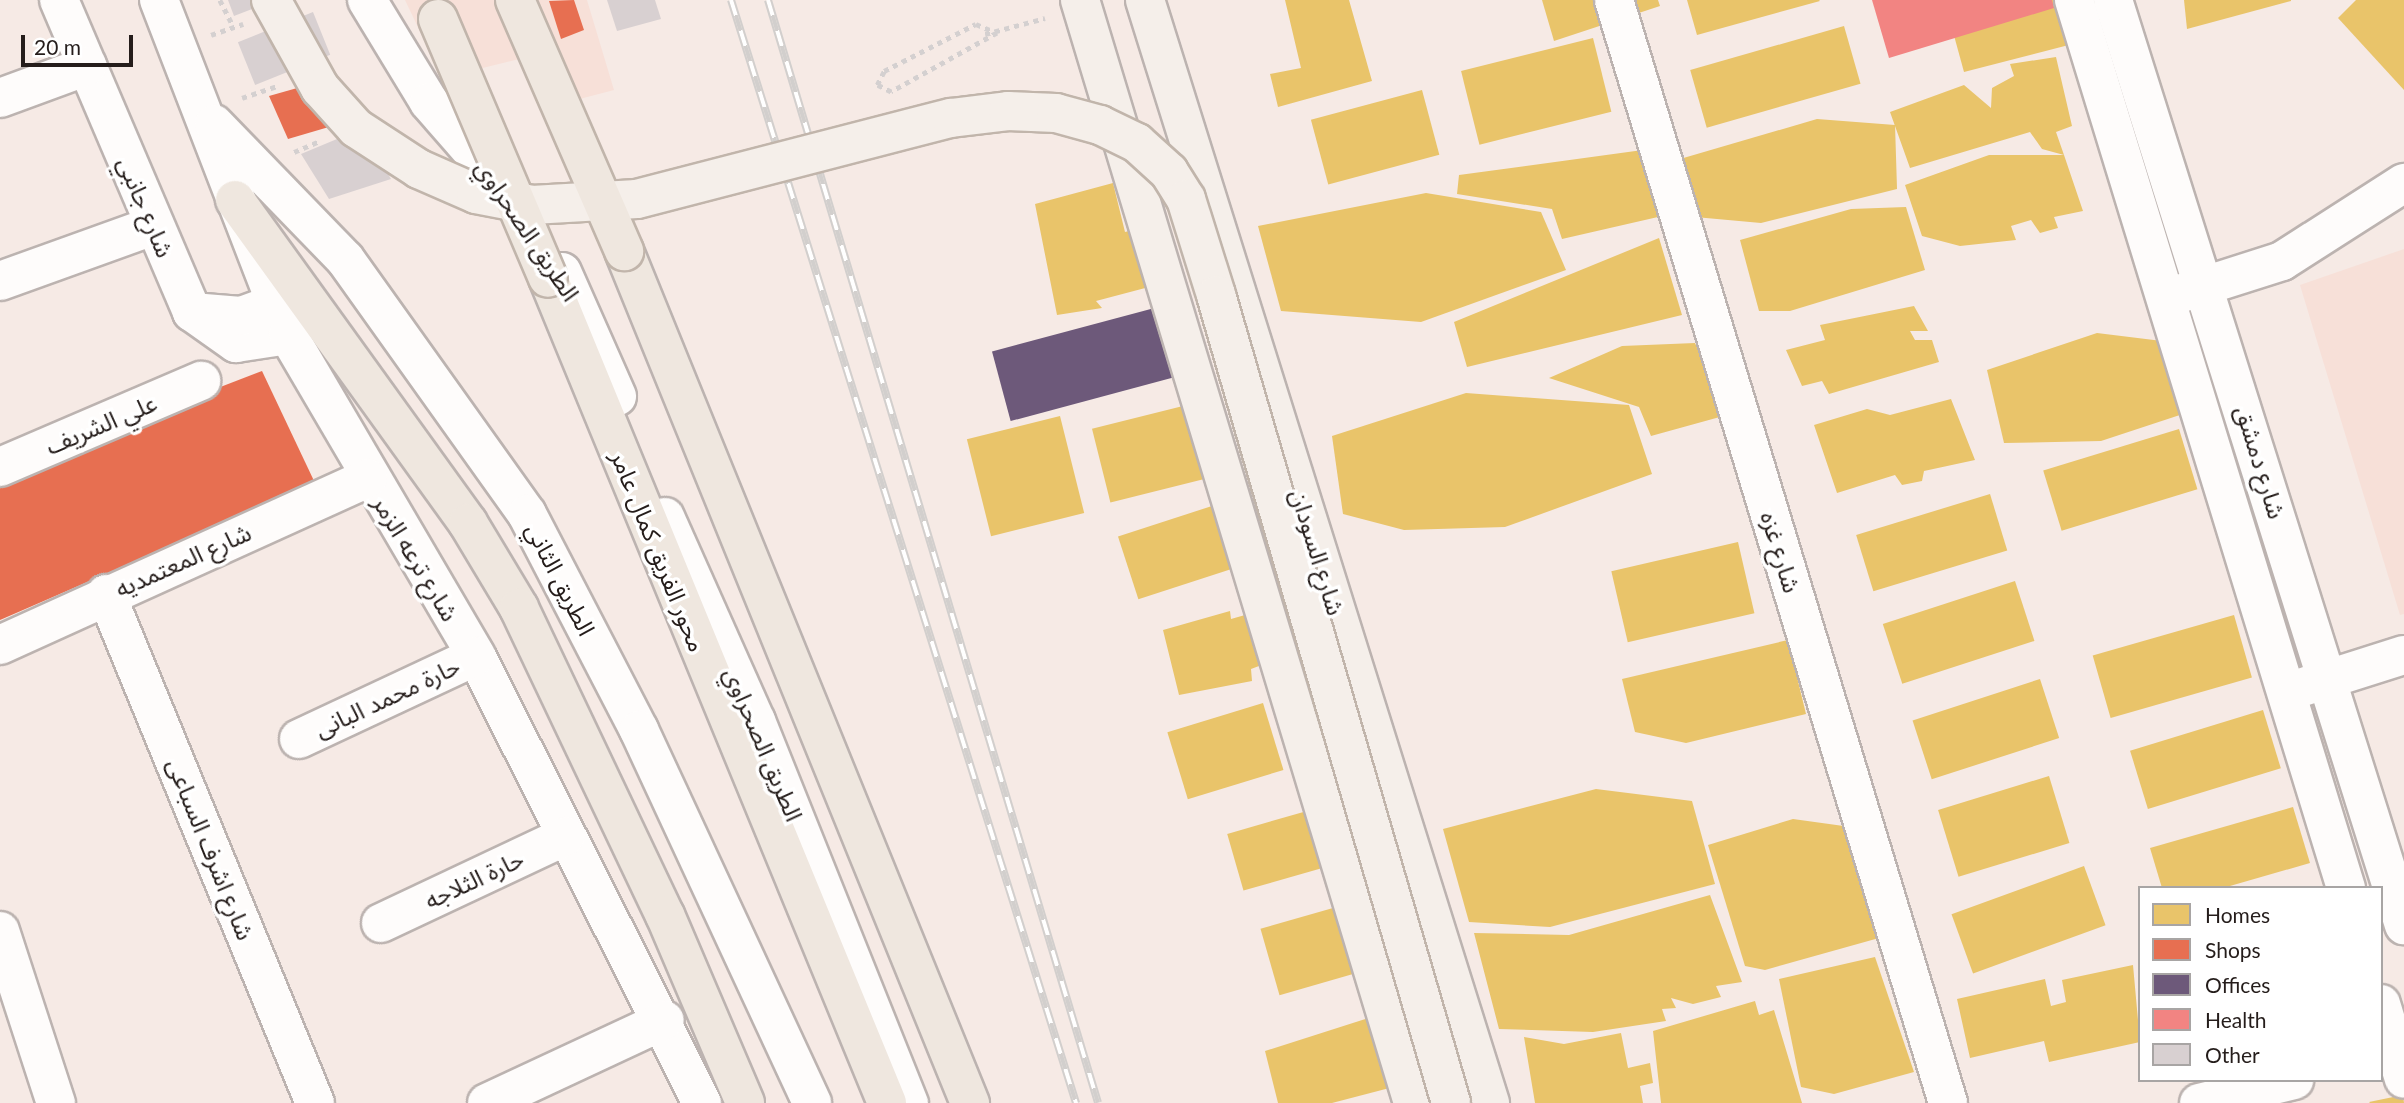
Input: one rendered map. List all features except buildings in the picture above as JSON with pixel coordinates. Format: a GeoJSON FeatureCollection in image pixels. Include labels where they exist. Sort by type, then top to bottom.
{"type":"FeatureCollection","features":[{"type":"Feature","properties":{"kind":"highway","name":"محور الفريق كمال عامر"},"geometry":{"type":"LineString","coordinates":[[430,0],[887,1103]]}},
{"type":"Feature","properties":{"kind":"highway"},"geometry":{"type":"LineString","coordinates":[[515,0],[624,251],[970,1103]]}},
{"type":"Feature","properties":{"kind":"highway"},"geometry":{"type":"LineString","coordinates":[[235,200],[468,523],[519,608],[590,751],[745,1103]]}},
{"type":"Feature","properties":{"kind":"main road"},"geometry":{"type":"LineString","coordinates":[[271,0],[320,88],[356,128],[419,169],[476,194],[532,205],[637,199],[951,118],[1007,111],[1056,113],[1100,125],[1137,143],[1169,172],[1186,199],[1216,295],[1451,1103]]}},
{"type":"Feature","properties":{"kind":"main road","name":"شارع السودان"},"geometry":{"type":"LineString","coordinates":[[1145,0],[1490,1103]]}},
{"type":"Feature","properties":{"kind":"main road"},"geometry":{"type":"LineString","coordinates":[[1081,3],[1413,1103]]}},
{"type":"Feature","properties":{"kind":"street","name":"شارع جانبي"},"geometry":{"type":"LineString","coordinates":[[59,0],[153,226],[192,312],[282,319]]}},
{"type":"Feature","properties":{"kind":"street","name":"شارع ترعه الزمر"},"geometry":{"type":"LineString","coordinates":[[159,0],[209,120],[235,200],[282,319],[368,478],[476,656],[566,836],[665,1020],[702,1103]]}},
{"type":"Feature","properties":{"kind":"street","name":"الطريق الصحراوي"},"geometry":{"type":"LineString","coordinates":[[367,0],[429,102],[497,177],[563,273],[587,322],[909,1103]]}},
{"type":"Feature","properties":{"kind":"street","name":"شارع غزه"},"geometry":{"type":"LineString","coordinates":[[1614,0],[1948,1103]]}},
{"type":"Feature","properties":{"kind":"street","name":"شارع دمشق"},"geometry":{"type":"LineString","coordinates":[[2074,0],[2345,886]]}},
{"type":"Feature","properties":{"kind":"street","name":"شارع دمشق"},"geometry":{"type":"LineString","coordinates":[[2113,0],[2207,285],[2404,925]]}},
{"type":"Feature","properties":{"kind":"street"},"geometry":{"type":"LineString","coordinates":[[0,98],[88,66]]}},
{"type":"Feature","properties":{"kind":"street","name":"الطريق الثاني"},"geometry":{"type":"LineString","coordinates":[[209,120],[345,259],[527,514],[639,730],[813,1103]]}},
{"type":"Feature","properties":{"kind":"street"},"geometry":{"type":"LineString","coordinates":[[2165,299],[2281,261],[2404,183]]}},
{"type":"Feature","properties":{"kind":"street"},"geometry":{"type":"LineString","coordinates":[[0,281],[153,226]]}},
{"type":"Feature","properties":{"kind":"street","name":"علي الشريف"},"geometry":{"type":"LineString","coordinates":[[0,467],[201,381]]}},
{"type":"Feature","properties":{"kind":"street","name":"شارع المعتمديه"},"geometry":{"type":"LineString","coordinates":[[0,645],[106,594],[368,478]]}},
{"type":"Feature","properties":{"kind":"street","name":"شارع اشرف السباعى"},"geometry":{"type":"LineString","coordinates":[[106,594],[315,1103]]}},
{"type":"Feature","properties":{"kind":"street"},"geometry":{"type":"LineString","coordinates":[[2286,692],[2404,655]]}},
{"type":"Feature","properties":{"kind":"street","name":"حارة محمد البانى"},"geometry":{"type":"LineString","coordinates":[[299,739],[476,656]]}},
{"type":"Feature","properties":{"kind":"street","name":"حارة الثلاجه"},"geometry":{"type":"LineString","coordinates":[[382,923],[566,836]]}},
{"type":"Feature","properties":{"kind":"street"},"geometry":{"type":"LineString","coordinates":[[0,931],[56,1103]]}},
{"type":"Feature","properties":{"kind":"street"},"geometry":{"type":"LineString","coordinates":[[2383,1013],[2394,1065]]}},
{"type":"Feature","properties":{"kind":"street"},"geometry":{"type":"LineString","coordinates":[[488,1103],[665,1020]]}},
{"type":"Feature","properties":{"kind":"street"},"geometry":{"type":"LineString","coordinates":[[2199,1103],[2286,1082]]}},
{"type":"Feature","properties":{"kind":"path"},"geometry":{"type":"LineString","coordinates":[[220,0],[234,27]]}},
{"type":"Feature","properties":{"kind":"path"},"geometry":{"type":"LineString","coordinates":[[997,33],[976,24],[884,71],[877,85],[891,92],[997,33],[1081,3]]}},
{"type":"Feature","properties":{"kind":"path"},"geometry":{"type":"LineString","coordinates":[[985,34],[997,33]]}},
{"type":"Feature","properties":{"kind":"shaded area"},"geometry":{"type":"Polygon","coordinates":[[[405,0],[587,0],[614,90],[572,101],[531,56],[442,78],[405,0]]]}},
{"type":"Feature","properties":{"kind":"shaded area"},"geometry":{"type":"Polygon","coordinates":[[[2404,249],[2404,614],[2400,615],[2300,285],[2404,249]]]}},
{"type":"Feature","properties":{"kind":"railway"},"geometry":{"type":"LineString","coordinates":[[731,0],[1076,1103]]}},
{"type":"Feature","properties":{"kind":"railway"},"geometry":{"type":"LineString","coordinates":[[768,0],[1098,1103]]}}]}
